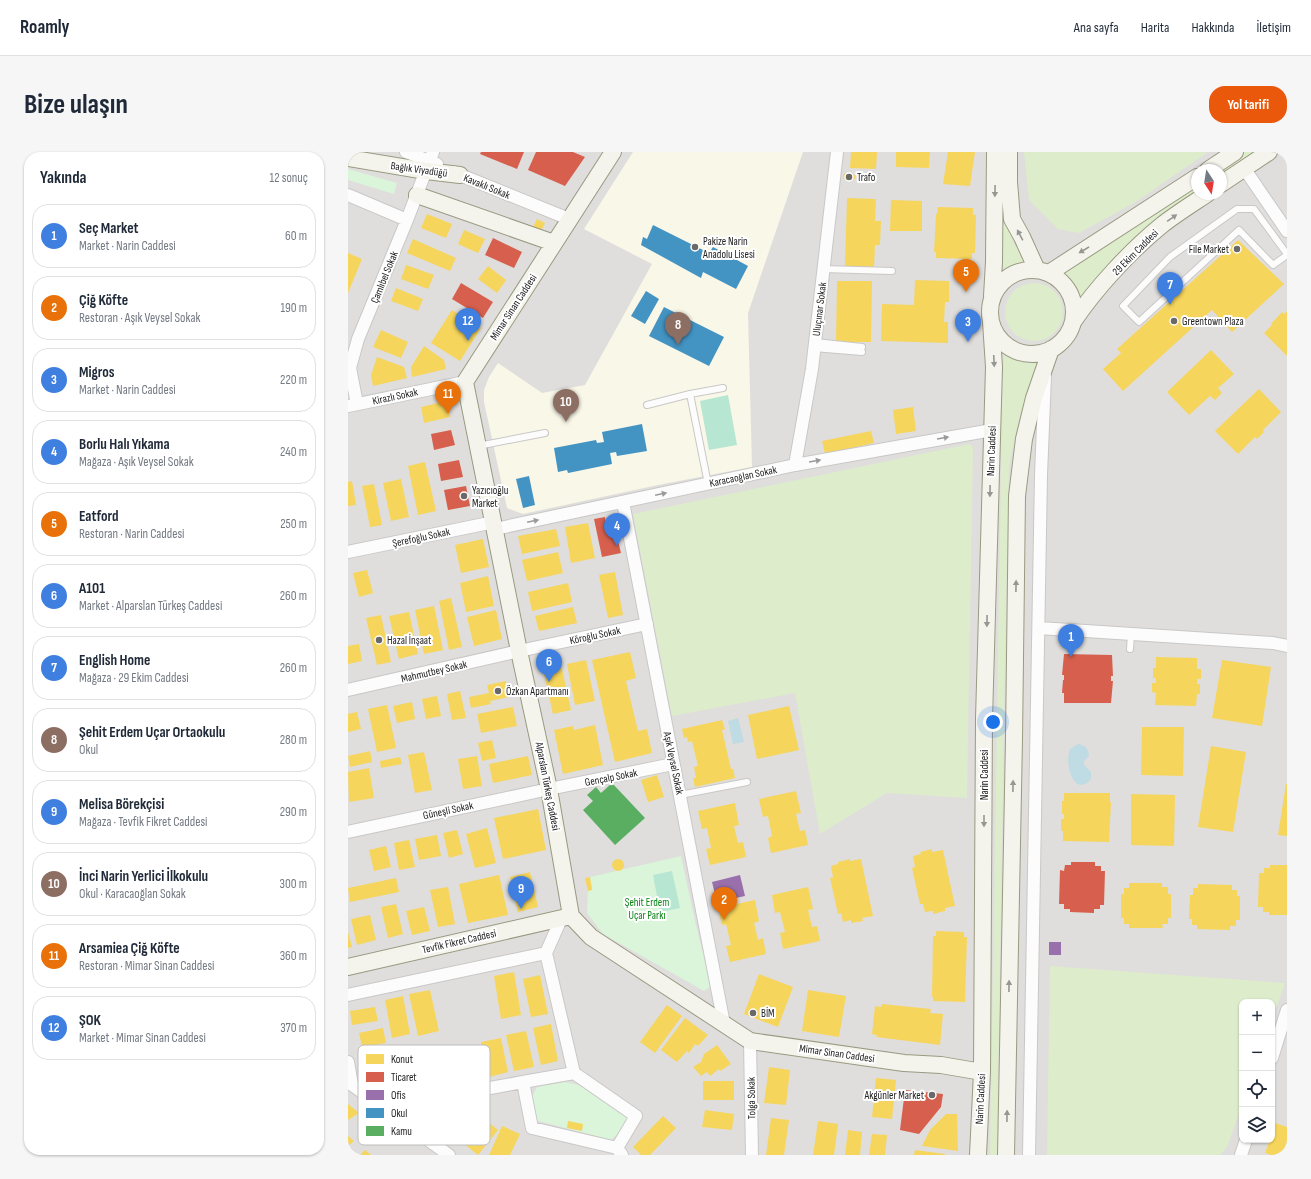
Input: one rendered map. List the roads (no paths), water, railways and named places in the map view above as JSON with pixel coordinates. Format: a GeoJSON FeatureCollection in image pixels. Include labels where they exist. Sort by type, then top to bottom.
{"type":"FeatureCollection","features":[{"type":"Feature","properties":{"kind":"main road","name":"Bağlık Viyadüğü"},"geometry":{"type":"LineString","coordinates":[[360,152],[429,163],[460,175]]}},
{"type":"Feature","properties":{"kind":"main road"},"geometry":{"type":"LineString","coordinates":[[992,300],[996,289],[1004,280],[1014,274],[1025,270],[1043,271],[1059,279],[1067,288],[1072,299],[1074,310],[1073,322],[1061,343],[1051,349],[1039,353],[1027,354],[1015,350],[1004,343],[996,334],[991,322],[990,311],[994,262],[995,152]]}},
{"type":"Feature","properties":{"kind":"main road"},"geometry":{"type":"LineString","coordinates":[[1009,152],[1009,182],[1012,219],[1043,271]]}},
{"type":"Feature","properties":{"kind":"main road"},"geometry":{"type":"LineString","coordinates":[[1217,164],[1235,152]]}},
{"type":"Feature","properties":{"kind":"main road"},"geometry":{"type":"LineString","coordinates":[[1227,180],[1269,152]]}},
{"type":"Feature","properties":{"kind":"main road","name":"Mimar Sinan Caddesi"},"geometry":{"type":"LineString","coordinates":[[465,382],[611,153]]}},
{"type":"Feature","properties":{"kind":"main road","name":"Bağlık Viyadüğü"},"geometry":{"type":"LineString","coordinates":[[348,158],[429,163]]}},
{"type":"Feature","properties":{"kind":"main road","name":"29 Ekim Caddesi"},"geometry":{"type":"LineString","coordinates":[[1043,271],[1191,181]]}},
{"type":"Feature","properties":{"kind":"main road"},"geometry":{"type":"LineString","coordinates":[[417,195],[554,243]]}},
{"type":"Feature","properties":{"kind":"main road","name":"29 Ekim Caddesi"},"geometry":{"type":"LineString","coordinates":[[1073,322],[1086,303],[1130,256],[1162,226],[1199,200]]}},
{"type":"Feature","properties":{"kind":"main road","name":"Narin Caddesi"},"geometry":{"type":"LineString","coordinates":[[978,1155],[982,1072],[984,719],[994,367],[991,322]]}},
{"type":"Feature","properties":{"kind":"main road"},"geometry":{"type":"LineString","coordinates":[[1006,1155],[1017,496],[1024,439],[1034,398],[1051,349]]}},
{"type":"Feature","properties":{"kind":"main road"},"geometry":{"type":"LineString","coordinates":[[465,382],[478,446]]}},
{"type":"Feature","properties":{"kind":"main road","name":"Alparslan Türkeş Caddesi"},"geometry":{"type":"LineString","coordinates":[[478,446],[519,651],[549,789],[566,917]]}},
{"type":"Feature","properties":{"kind":"main road","name":"Mimar Sinan Caddesi"},"geometry":{"type":"LineString","coordinates":[[566,917],[591,937],[750,1041],[904,1063],[941,1065],[982,1072]]}},
{"type":"Feature","properties":{"kind":"main road","name":"Tevfik Fikret Caddesi"},"geometry":{"type":"LineString","coordinates":[[348,967],[566,917]]}},
{"type":"Feature","properties":{"kind":"street"},"geometry":{"type":"LineString","coordinates":[[406,152],[429,163]]}},
{"type":"Feature","properties":{"kind":"street","name":"Uluçınar Sokak"},"geometry":{"type":"LineString","coordinates":[[795,465],[812,369],[837,152]]}},
{"type":"Feature","properties":{"kind":"street","name":"Çamlıbel Sokak"},"geometry":{"type":"LineString","coordinates":[[352,405],[350,368],[356,346],[429,163]]}},
{"type":"Feature","properties":{"kind":"street"},"geometry":{"type":"LineString","coordinates":[[1244,168],[1287,231]]}},
{"type":"Feature","properties":{"kind":"street","name":"Kavaklı Sokak"},"geometry":{"type":"LineString","coordinates":[[460,175],[569,219]]}},
{"type":"Feature","properties":{"kind":"street"},"geometry":{"type":"LineString","coordinates":[[348,195],[407,220]]}},
{"type":"Feature","properties":{"kind":"street"},"geometry":{"type":"LineString","coordinates":[[1029,1155],[1041,475],[1045,366]]}},
{"type":"Feature","properties":{"kind":"street","name":"Kirazlı Sokak"},"geometry":{"type":"LineString","coordinates":[[352,405],[465,382]]}},
{"type":"Feature","properties":{"kind":"street","name":"Karacaoğlan Sokak"},"geometry":{"type":"LineString","coordinates":[[495,525],[623,502],[795,465],[992,430]]}},
{"type":"Feature","properties":{"kind":"street","name":"Aşık Veysel Sokak"},"geometry":{"type":"LineString","coordinates":[[623,502],[724,1024]]}},
{"type":"Feature","properties":{"kind":"street","name":"Şerefoğlu Sokak"},"geometry":{"type":"LineString","coordinates":[[348,552],[495,525]]}},
{"type":"Feature","properties":{"kind":"street","name":"Köroğlu Sokak"},"geometry":{"type":"LineString","coordinates":[[519,651],[647,624]]}},
{"type":"Feature","properties":{"kind":"street"},"geometry":{"type":"LineString","coordinates":[[1039,628],[1273,643],[1287,646]]}},
{"type":"Feature","properties":{"kind":"street","name":"Mahmutbey Sokak"},"geometry":{"type":"LineString","coordinates":[[348,690],[519,651]]}},
{"type":"Feature","properties":{"kind":"street","name":"Gençalp Sokak"},"geometry":{"type":"LineString","coordinates":[[549,789],[673,764]]}},
{"type":"Feature","properties":{"kind":"street","name":"Güneşli Sokak"},"geometry":{"type":"LineString","coordinates":[[348,832],[549,789]]}},
{"type":"Feature","properties":{"kind":"street"},"geometry":{"type":"LineString","coordinates":[[523,1082],[532,1128],[620,1152],[636,1116],[574,1073],[546,953],[566,917]]}},
{"type":"Feature","properties":{"kind":"street"},"geometry":{"type":"LineString","coordinates":[[348,994],[546,953]]}},
{"type":"Feature","properties":{"kind":"street"},"geometry":{"type":"LineString","coordinates":[[1275,1048],[1287,1010]]}},
{"type":"Feature","properties":{"kind":"street","name":"Tolga Sokak"},"geometry":{"type":"LineString","coordinates":[[750,1041],[752,1155]]}},
{"type":"Feature","properties":{"kind":"street"},"geometry":{"type":"LineString","coordinates":[[348,1062],[350,1086]]}},
{"type":"Feature","properties":{"kind":"street"},"geometry":{"type":"LineString","coordinates":[[490,1088],[574,1073]]}},
{"type":"Feature","properties":{"kind":"street"},"geometry":{"type":"LineString","coordinates":[[1241,1155],[1245,1143]]}},
{"type":"Feature","properties":{"kind":"street"},"geometry":{"type":"LineString","coordinates":[[435,1145],[449,1155]]}},
{"type":"Feature","properties":{"kind":"lane"},"geometry":{"type":"LineString","coordinates":[[1237,209],[1254,209],[1287,254],[1273,265],[1239,230],[1139,322],[1123,306],[1170,257],[1237,209]]}},
{"type":"Feature","properties":{"kind":"lane"},"geometry":{"type":"LineString","coordinates":[[823,270],[892,271]]}},
{"type":"Feature","properties":{"kind":"lane"},"geometry":{"type":"LineString","coordinates":[[814,345],[862,350]]}},
{"type":"Feature","properties":{"kind":"lane"},"geometry":{"type":"LineString","coordinates":[[647,405],[690,394],[723,388]]}},
{"type":"Feature","properties":{"kind":"lane"},"geometry":{"type":"LineString","coordinates":[[690,394],[708,484]]}},
{"type":"Feature","properties":{"kind":"lane"},"geometry":{"type":"LineString","coordinates":[[478,446],[545,433]]}},
{"type":"Feature","properties":{"kind":"lane"},"geometry":{"type":"LineString","coordinates":[[1130,649],[1131,634]]}},
{"type":"Feature","properties":{"kind":"lane"},"geometry":{"type":"LineString","coordinates":[[680,795],[747,782]]}},
{"type":"Feature","properties":{"kind":"water"},"geometry":{"type":"Polygon","coordinates":[[[738,718],[744,742],[733,744],[728,721],[738,718]]]}},
{"type":"Feature","properties":{"kind":"water"},"geometry":{"type":"Polygon","coordinates":[[[1078,744],[1085,747],[1087,750],[1089,756],[1084,761],[1084,765],[1091,772],[1091,779],[1085,784],[1080,785],[1075,782],[1072,777],[1068,762],[1070,749],[1078,744]]]}},
{"type":"Feature","properties":{"kind":"place","name":"Trafo"},"geometry":{"type":"Point","coordinates":[849,177]}},
{"type":"Feature","properties":{"kind":"place","name":"Pakize Narin Anadolu Lisesi"},"geometry":{"type":"Point","coordinates":[695,247]}},
{"type":"Feature","properties":{"kind":"place","name":"File Market"},"geometry":{"type":"Point","coordinates":[1237,249]}},
{"type":"Feature","properties":{"kind":"place","name":"Eatford"},"geometry":{"type":"Point","coordinates":[966,292]}},
{"type":"Feature","properties":{"kind":"place","name":"English Home"},"geometry":{"type":"Point","coordinates":[1170,305]}},
{"type":"Feature","properties":{"kind":"place","name":"Greentown Plaza"},"geometry":{"type":"Point","coordinates":[1174,321]}},
{"type":"Feature","properties":{"kind":"place","name":"ŞOK"},"geometry":{"type":"Point","coordinates":[468,341]}},
{"type":"Feature","properties":{"kind":"place","name":"Migros"},"geometry":{"type":"Point","coordinates":[968,342]}},
{"type":"Feature","properties":{"kind":"place","name":"Şehit Erdem Uçar Ortaokulu"},"geometry":{"type":"Point","coordinates":[678,345]}},
{"type":"Feature","properties":{"kind":"place","name":"Arsamiea Çiğ Köfte"},"geometry":{"type":"Point","coordinates":[448,414]}},
{"type":"Feature","properties":{"kind":"place","name":"İnci Narin Yerlici İlkokulu"},"geometry":{"type":"Point","coordinates":[566,422]}},
{"type":"Feature","properties":{"kind":"place","name":"Yazıcıoğlu Market"},"geometry":{"type":"Point","coordinates":[464,496]}},
{"type":"Feature","properties":{"kind":"place","name":"Borlu Halı Yıkama"},"geometry":{"type":"Point","coordinates":[617,546]}},
{"type":"Feature","properties":{"kind":"place","name":"Hazal İnşaat"},"geometry":{"type":"Point","coordinates":[379,640]}},
{"type":"Feature","properties":{"kind":"place","name":"Seç Market"},"geometry":{"type":"Point","coordinates":[1071,657]}},
{"type":"Feature","properties":{"kind":"place","name":"A101"},"geometry":{"type":"Point","coordinates":[549,682]}},
{"type":"Feature","properties":{"kind":"place","name":"Özkan Apartmanı"},"geometry":{"type":"Point","coordinates":[498,691]}},
{"type":"Feature","properties":{"kind":"place","name":"Melisa Börekçisi"},"geometry":{"type":"Point","coordinates":[521,909]}},
{"type":"Feature","properties":{"kind":"place","name":"Çiğ Köfte"},"geometry":{"type":"Point","coordinates":[724,920]}},
{"type":"Feature","properties":{"kind":"place","name":"BİM"},"geometry":{"type":"Point","coordinates":[753,1013]}},
{"type":"Feature","properties":{"kind":"place","name":"Akgünler Market"},"geometry":{"type":"Point","coordinates":[932,1095]}},
{"type":"Feature","properties":{"kind":"park label","name":"Şehit Erdem Uçar Parkı"},"geometry":{"type":"Point","coordinates":[647,908]}}]}
